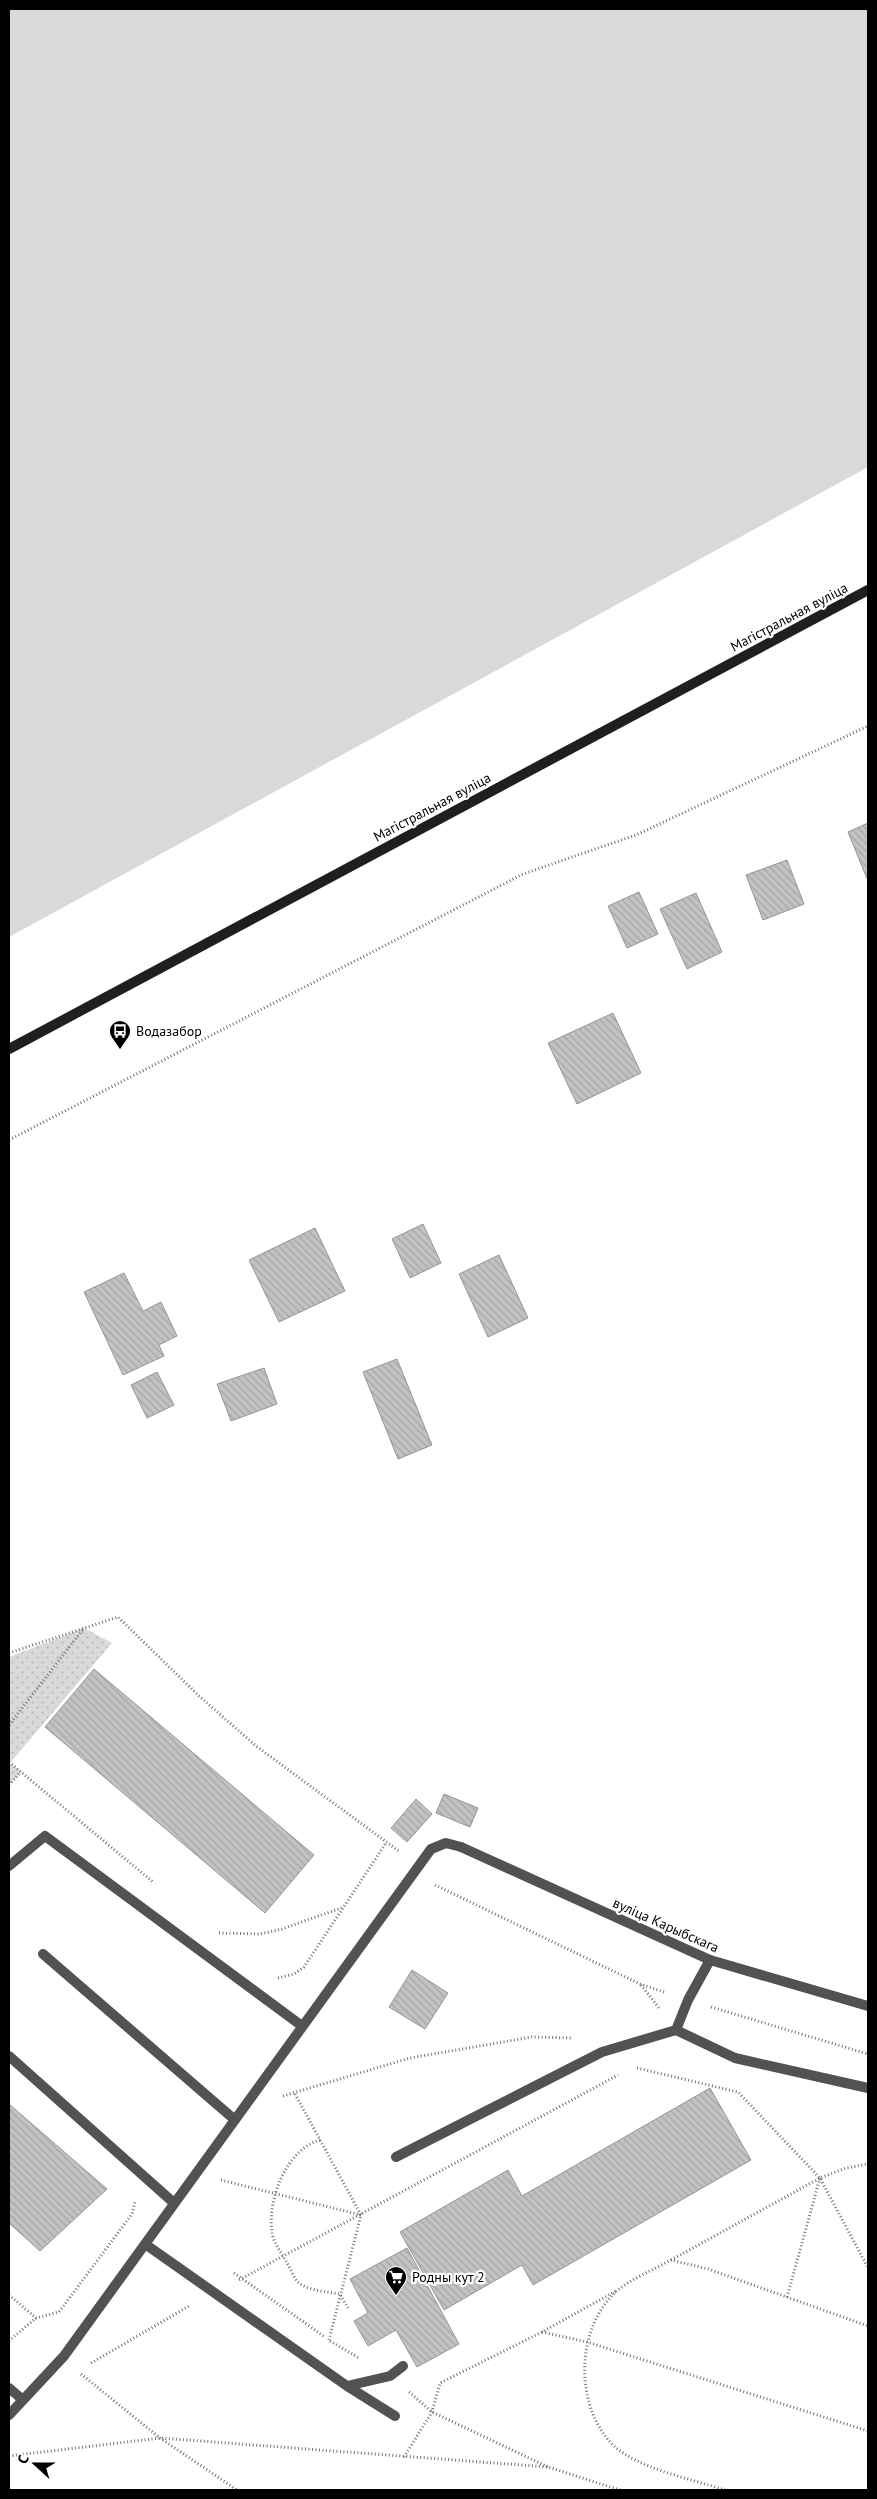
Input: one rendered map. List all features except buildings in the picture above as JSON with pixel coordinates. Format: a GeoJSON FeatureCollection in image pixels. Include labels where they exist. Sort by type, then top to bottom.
{"type":"FeatureCollection","features":[{"type":"Feature","properties":{"kind":"main road","name":"Магістральная вуліца"},"geometry":{"type":"LineString","coordinates":[[9,1049],[868,590]]}},
{"type":"Feature","properties":{"kind":"street"},"geometry":{"type":"LineString","coordinates":[[9,1866],[45,1836],[302,2026]]}},
{"type":"Feature","properties":{"kind":"street","name":"вуліца Карыбскага"},"geometry":{"type":"LineString","coordinates":[[420,1864],[431,1849],[446,1843],[461,1847],[710,1960],[868,2006]]}},
{"type":"Feature","properties":{"kind":"street"},"geometry":{"type":"LineString","coordinates":[[9,2415],[64,2356],[420,1864]]}},
{"type":"Feature","properties":{"kind":"street"},"geometry":{"type":"LineString","coordinates":[[43,1954],[235,2120]]}},
{"type":"Feature","properties":{"kind":"street"},"geometry":{"type":"LineString","coordinates":[[676,2030],[688,2000],[710,1960]]}},
{"type":"Feature","properties":{"kind":"street"},"geometry":{"type":"LineString","coordinates":[[396,2157],[602,2052],[676,2030],[735,2058],[868,2088]]}},
{"type":"Feature","properties":{"kind":"street"},"geometry":{"type":"LineString","coordinates":[[9,2056],[174,2203]]}},
{"type":"Feature","properties":{"kind":"street"},"geometry":{"type":"LineString","coordinates":[[144,2244],[347,2386],[395,2416]]}},
{"type":"Feature","properties":{"kind":"street"},"geometry":{"type":"LineString","coordinates":[[347,2386],[390,2376],[403,2366]]}},
{"type":"Feature","properties":{"kind":"street"},"geometry":{"type":"LineString","coordinates":[[9,2388],[24,2400]]}},
{"type":"Feature","properties":{"kind":"path"},"geometry":{"type":"LineString","coordinates":[[9,1140],[523,874],[636,835],[868,726]]}},
{"type":"Feature","properties":{"kind":"path"},"geometry":{"type":"LineString","coordinates":[[9,1653],[118,1616],[198,1696],[256,1746],[386,1843],[420,1864],[437,1888],[640,1984],[868,2054]]}},
{"type":"Feature","properties":{"kind":"path"},"geometry":{"type":"LineString","coordinates":[[9,1724],[84,1628]]}},
{"type":"Feature","properties":{"kind":"path"},"geometry":{"type":"LineString","coordinates":[[9,1762],[154,1883]]}},
{"type":"Feature","properties":{"kind":"path"},"geometry":{"type":"LineString","coordinates":[[9,1785],[21,1772]]}},
{"type":"Feature","properties":{"kind":"path"},"geometry":{"type":"LineString","coordinates":[[269,1975],[277,1978],[294,1974],[304,1967],[386,1843]]}},
{"type":"Feature","properties":{"kind":"path"},"geometry":{"type":"LineString","coordinates":[[221,1938],[214,1933],[260,1934],[282,1929],[344,1906]]}},
{"type":"Feature","properties":{"kind":"path"},"geometry":{"type":"LineString","coordinates":[[278,2097],[295,2094],[410,2058],[532,2038],[579,2038],[633,2067],[738,2092],[820,2178],[868,2268]]}},
{"type":"Feature","properties":{"kind":"path"},"geometry":{"type":"LineString","coordinates":[[87,2366],[214,2292],[284,2257],[624,2072]]}},
{"type":"Feature","properties":{"kind":"path"},"geometry":{"type":"LineString","coordinates":[[228,2270],[329,2340],[361,2215],[295,2094]]}},
{"type":"Feature","properties":{"kind":"path"},"geometry":{"type":"LineString","coordinates":[[320,2140],[309,2143],[297,2152],[285,2171],[276,2193],[271,2220],[272,2235],[299,2283],[316,2290],[340,2294]]}},
{"type":"Feature","properties":{"kind":"path"},"geometry":{"type":"LineString","coordinates":[[403,2457],[432,2412],[440,2383],[542,2332],[820,2178],[846,2168],[868,2164]]}},
{"type":"Feature","properties":{"kind":"path"},"geometry":{"type":"LineString","coordinates":[[216,2178],[361,2215]]}},
{"type":"Feature","properties":{"kind":"path"},"geometry":{"type":"LineString","coordinates":[[787,2297],[820,2178]]}},
{"type":"Feature","properties":{"kind":"path"},"geometry":{"type":"LineString","coordinates":[[9,2341],[36,2318],[59,2312],[132,2214],[136,2199]]}},
{"type":"Feature","properties":{"kind":"path"},"geometry":{"type":"LineString","coordinates":[[671,2260],[708,2269],[868,2326]]}},
{"type":"Feature","properties":{"kind":"path"},"geometry":{"type":"LineString","coordinates":[[618,2290],[594,2323],[587,2342],[584,2384],[595,2422],[614,2446],[639,2461],[677,2476],[725,2490]]}},
{"type":"Feature","properties":{"kind":"path"},"geometry":{"type":"LineString","coordinates":[[340,2294],[348,2308]]}},
{"type":"Feature","properties":{"kind":"path"},"geometry":{"type":"LineString","coordinates":[[9,2295],[36,2318]]}},
{"type":"Feature","properties":{"kind":"path"},"geometry":{"type":"LineString","coordinates":[[542,2332],[587,2342],[868,2431]]}},
{"type":"Feature","properties":{"kind":"path"},"geometry":{"type":"LineString","coordinates":[[78,2370],[160,2438],[237,2490]]}},
{"type":"Feature","properties":{"kind":"path"},"geometry":{"type":"LineString","coordinates":[[432,2412],[548,2467],[620,2490]]}},
{"type":"Feature","properties":{"kind":"path"},"geometry":{"type":"LineString","coordinates":[[9,2456],[160,2438],[548,2467]]}},
{"type":"Feature","properties":{"kind":"shaded area"},"geometry":{"type":"Polygon","coordinates":[[[9,9],[868,9],[868,467],[9,937],[9,9]]]}},
{"type":"Feature","properties":{"kind":"shaded area"},"geometry":{"type":"Polygon","coordinates":[[[84,1628],[112,1643],[10,1763],[21,1772],[9,1785],[9,1657],[84,1628]]]}},
{"type":"Feature","properties":{"kind":"place","name":"Водазабор"},"geometry":{"type":"Point","coordinates":[120,1050]}},
{"type":"Feature","properties":{"kind":"place","name":"Родны кут 2"},"geometry":{"type":"Point","coordinates":[396,2296]}}]}
